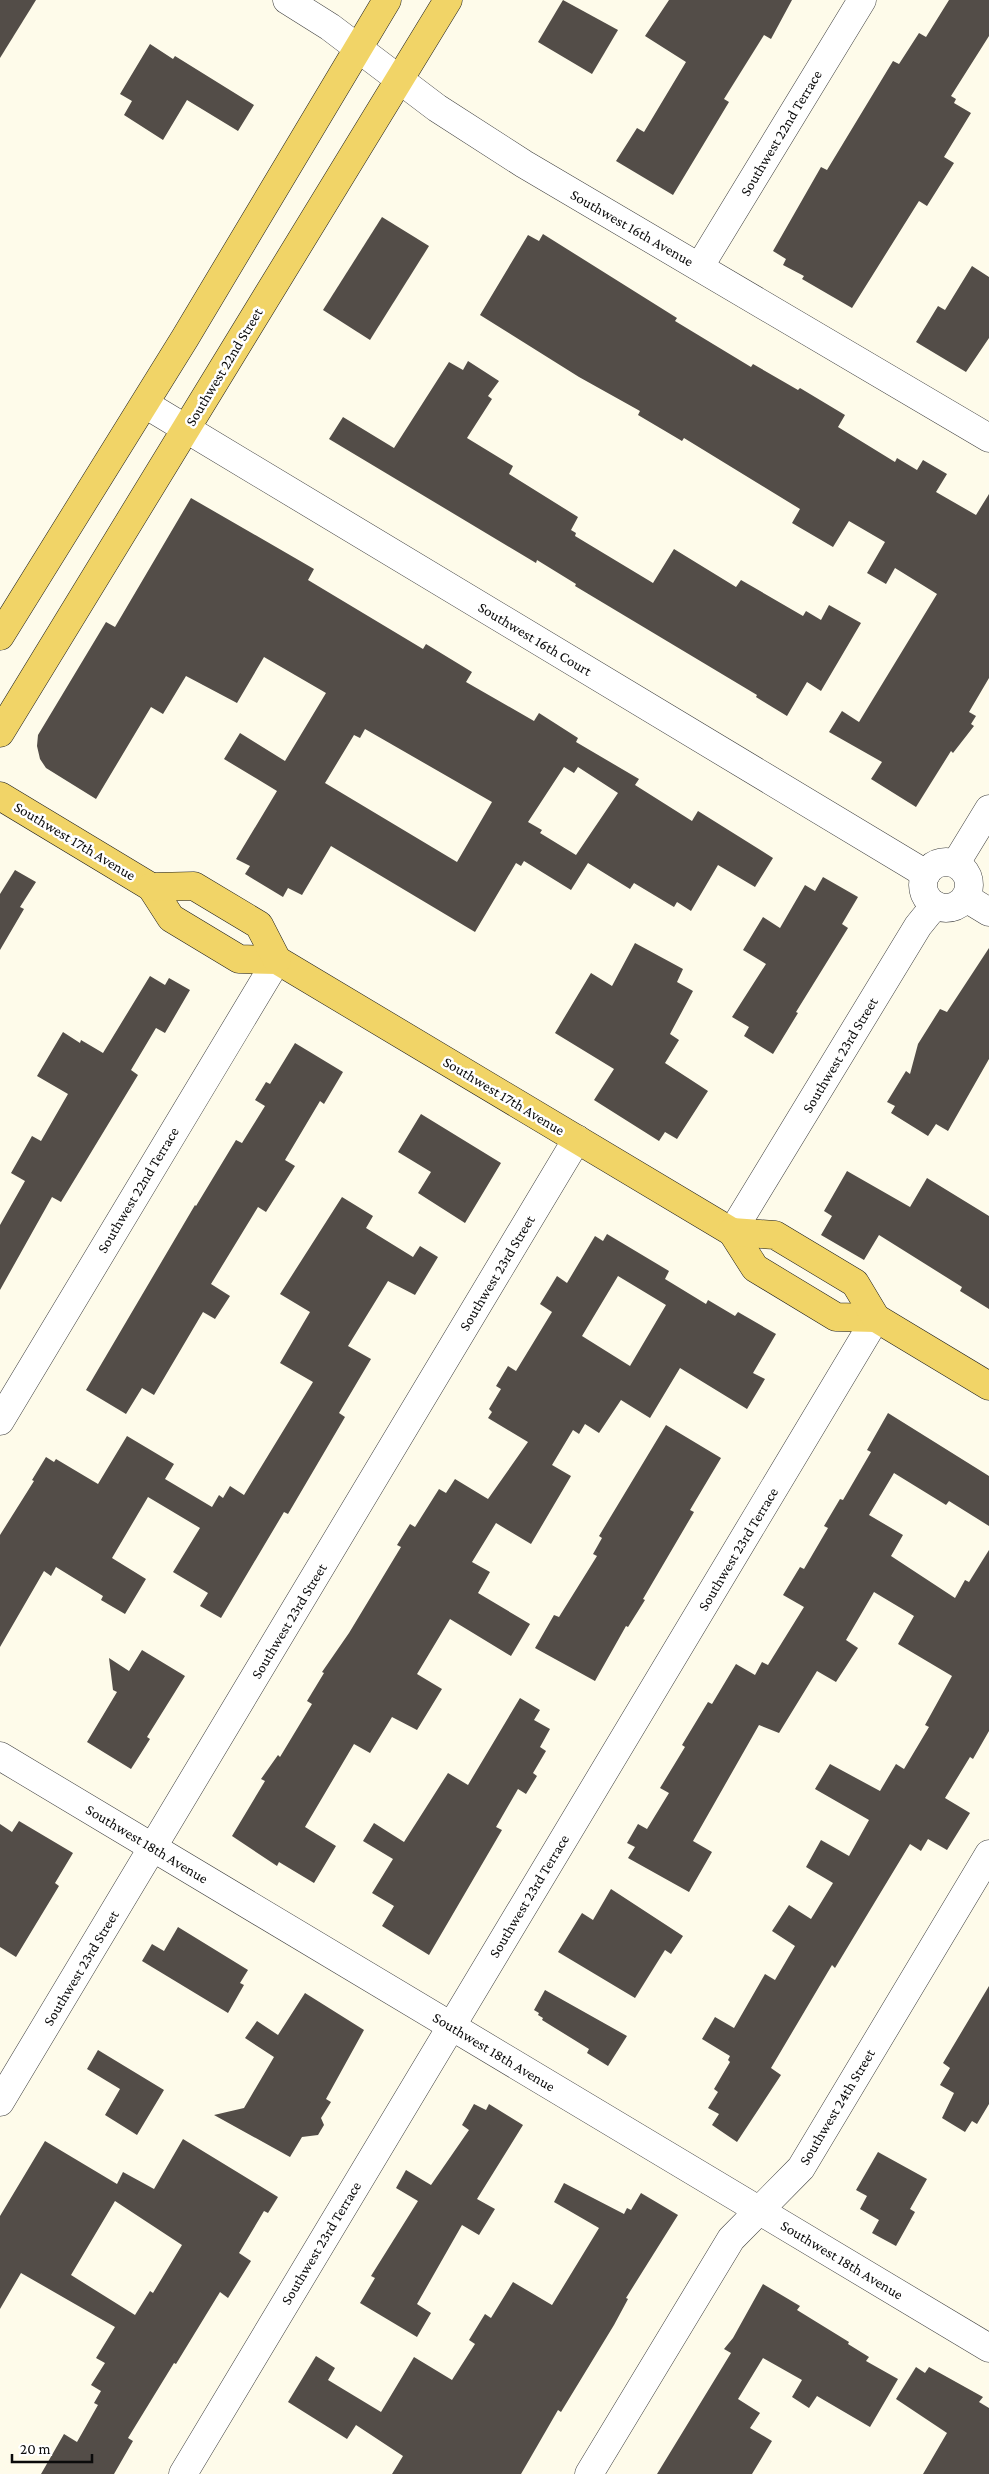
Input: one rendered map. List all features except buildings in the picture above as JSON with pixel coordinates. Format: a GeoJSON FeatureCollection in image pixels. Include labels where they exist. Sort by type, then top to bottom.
{"type":"FeatureCollection","features":[{"type":"Feature","properties":{"kind":"main road"},"geometry":{"type":"LineString","coordinates":[[0,636],[145,404],[387,0]]}},
{"type":"Feature","properties":{"kind":"main road","name":"Southwest 22nd Street"},"geometry":{"type":"LineString","coordinates":[[0,733],[448,0]]}},
{"type":"Feature","properties":{"kind":"main road","name":"Southwest 17th Avenue"},"geometry":{"type":"LineString","coordinates":[[0,796],[151,886],[171,918],[239,960],[277,960],[732,1232],[755,1268],[836,1317],[876,1318]]}},
{"type":"Feature","properties":{"kind":"main road","name":"Southwest 17th Avenue"},"geometry":{"type":"LineString","coordinates":[[151,886],[194,886],[259,925],[277,960]]}},
{"type":"Feature","properties":{"kind":"main road","name":"Southwest 17th Avenue"},"geometry":{"type":"LineString","coordinates":[[732,1232],[775,1235],[855,1283],[876,1318],[989,1386]]}},
{"type":"Feature","properties":{"kind":"street","name":"Southwest 16th Avenue"},"geometry":{"type":"LineString","coordinates":[[287,0],[320,19],[437,108],[559,186],[700,266],[989,438]]}},
{"type":"Feature","properties":{"kind":"street","name":"Southwest 22nd Terrace"},"geometry":{"type":"LineString","coordinates":[[700,266],[862,0]]}},
{"type":"Feature","properties":{"kind":"street","name":"Southwest 16th Court"},"geometry":{"type":"LineString","coordinates":[[145,404],[926,874]]}},
{"type":"Feature","properties":{"kind":"street"},"geometry":{"type":"LineString","coordinates":[[956,864],[989,809]]}},
{"type":"Feature","properties":{"kind":"street"},"geometry":{"type":"LineString","coordinates":[[950,862],[956,864],[962,867],[969,879],[970,885],[966,898],[961,903],[948,908],[935,905],[923,888],[926,874],[936,864],[950,862]]}},
{"type":"Feature","properties":{"kind":"street"},"geometry":{"type":"LineString","coordinates":[[966,898],[989,912]]}},
{"type":"Feature","properties":{"kind":"street","name":"Southwest 23rd Street"},"geometry":{"type":"LineString","coordinates":[[732,1232],[918,926],[935,905]]}},
{"type":"Feature","properties":{"kind":"street","name":"Southwest 22nd Terrace"},"geometry":{"type":"LineString","coordinates":[[0,1421],[277,960]]}},
{"type":"Feature","properties":{"kind":"street","name":"Southwest 23rd Street"},"geometry":{"type":"LineString","coordinates":[[0,2102],[577,1139]]}},
{"type":"Feature","properties":{"kind":"street","name":"Southwest 23rd Terrace"},"geometry":{"type":"LineString","coordinates":[[183,2474],[876,1318]]}},
{"type":"Feature","properties":{"kind":"street","name":"Southwest 18th Avenue"},"geometry":{"type":"LineString","coordinates":[[0,1756],[989,2348]]}},
{"type":"Feature","properties":{"kind":"street","name":"Southwest 24th Street"},"geometry":{"type":"LineString","coordinates":[[589,2474],[731,2239],[801,2168],[989,1854]]}}]}
